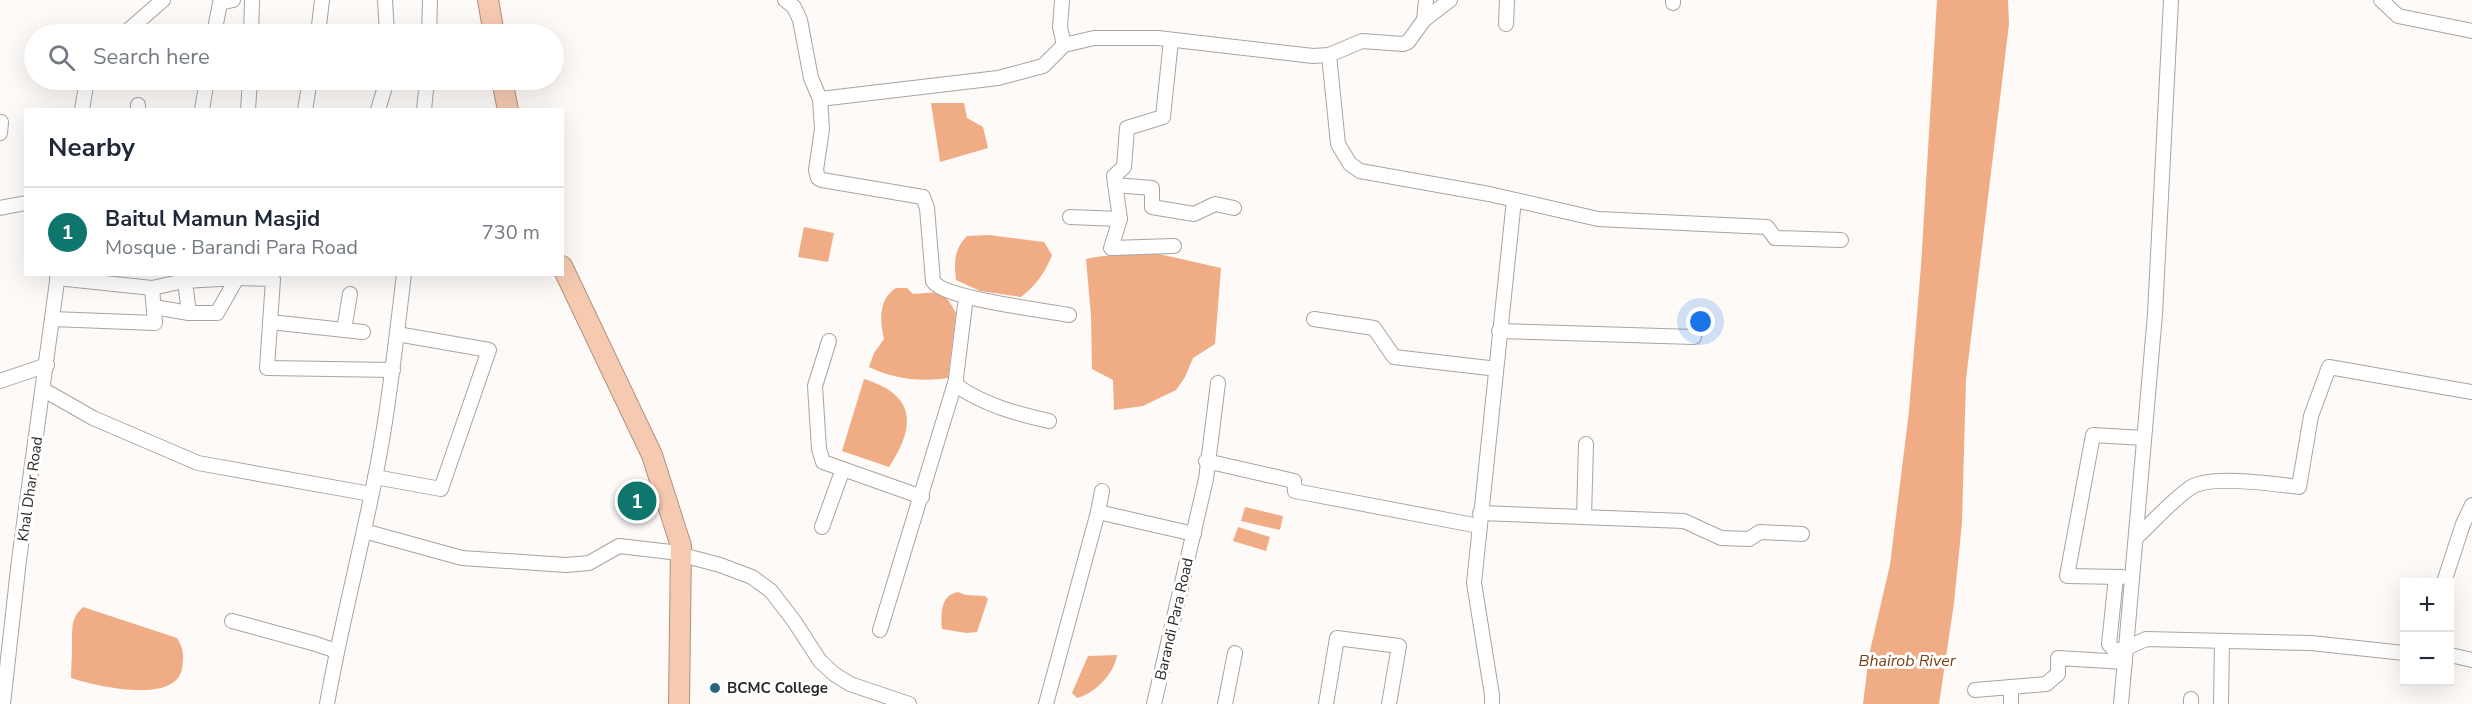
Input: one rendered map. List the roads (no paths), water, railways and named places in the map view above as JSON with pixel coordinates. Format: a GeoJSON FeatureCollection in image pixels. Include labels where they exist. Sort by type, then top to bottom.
{"type":"FeatureCollection","features":[{"type":"Feature","properties":{"kind":"highway"},"geometry":{"type":"LineString","coordinates":[[488,0],[492,24]]}},
{"type":"Feature","properties":{"kind":"highway"},"geometry":{"type":"LineString","coordinates":[[504,90],[508,108]]}},
{"type":"Feature","properties":{"kind":"highway"},"geometry":{"type":"LineString","coordinates":[[564,270],[652,455],[668,500],[681,554],[679,704]]}},
{"type":"Feature","properties":{"kind":"street"},"geometry":{"type":"LineString","coordinates":[[135,24],[163,0]]}},
{"type":"Feature","properties":{"kind":"street"},"geometry":{"type":"LineString","coordinates":[[216,24],[220,3],[233,0]]}},
{"type":"Feature","properties":{"kind":"street"},"geometry":{"type":"LineString","coordinates":[[251,24],[252,0]]}},
{"type":"Feature","properties":{"kind":"street"},"geometry":{"type":"LineString","coordinates":[[319,24],[322,0]]}},
{"type":"Feature","properties":{"kind":"street"},"geometry":{"type":"LineString","coordinates":[[385,0],[386,24]]}},
{"type":"Feature","properties":{"kind":"street"},"geometry":{"type":"LineString","coordinates":[[429,24],[430,0]]}},
{"type":"Feature","properties":{"kind":"street"},"geometry":{"type":"LineString","coordinates":[[1062,0],[1060,27],[1064,45]]}},
{"type":"Feature","properties":{"kind":"street"},"geometry":{"type":"LineString","coordinates":[[1424,20],[1426,0]]}},
{"type":"Feature","properties":{"kind":"street"},"geometry":{"type":"LineString","coordinates":[[820,99],[998,78],[1042,66],[1064,45],[1094,38],[1171,40],[1281,54],[1329,55],[1362,41],[1406,43],[1424,20],[1450,0]]}},
{"type":"Feature","properties":{"kind":"street"},"geometry":{"type":"LineString","coordinates":[[1506,24],[1507,0]]}},
{"type":"Feature","properties":{"kind":"street"},"geometry":{"type":"LineString","coordinates":[[2121,704],[2155,314],[2171,0]]}},
{"type":"Feature","properties":{"kind":"street"},"geometry":{"type":"LineString","coordinates":[[2381,0],[2398,16],[2472,31]]}},
{"type":"Feature","properties":{"kind":"street"},"geometry":{"type":"LineString","coordinates":[[791,2],[800,20],[811,78],[820,99],[822,129],[816,170],[818,178],[923,197],[927,208],[934,284],[966,297],[1069,315]]}},
{"type":"Feature","properties":{"kind":"street"},"geometry":{"type":"LineString","coordinates":[[1171,40],[1163,117],[1127,128],[1124,166],[1114,176],[1120,219],[1111,248],[1174,246]]}},
{"type":"Feature","properties":{"kind":"street"},"geometry":{"type":"LineString","coordinates":[[1329,55],[1336,139],[1355,168],[1413,182],[1489,194],[1598,219],[1767,228],[1776,238],[1841,240]]}},
{"type":"Feature","properties":{"kind":"street"},"geometry":{"type":"LineString","coordinates":[[82,108],[85,90]]}},
{"type":"Feature","properties":{"kind":"street"},"geometry":{"type":"LineString","coordinates":[[201,108],[205,90]]}},
{"type":"Feature","properties":{"kind":"street"},"geometry":{"type":"LineString","coordinates":[[249,108],[250,90]]}},
{"type":"Feature","properties":{"kind":"street"},"geometry":{"type":"LineString","coordinates":[[305,108],[308,90]]}},
{"type":"Feature","properties":{"kind":"street"},"geometry":{"type":"LineString","coordinates":[[379,108],[384,90]]}},
{"type":"Feature","properties":{"kind":"street"},"geometry":{"type":"LineString","coordinates":[[423,108],[426,90]]}},
{"type":"Feature","properties":{"kind":"street"},"geometry":{"type":"LineString","coordinates":[[0,133],[1,122]]}},
{"type":"Feature","properties":{"kind":"street"},"geometry":{"type":"LineString","coordinates":[[1116,185],[1152,188],[1152,207],[1194,214],[1215,204],[1234,208]]}},
{"type":"Feature","properties":{"kind":"street"},"geometry":{"type":"LineString","coordinates":[[1492,704],[1474,584],[1514,200]]}},
{"type":"Feature","properties":{"kind":"street"},"geometry":{"type":"LineString","coordinates":[[0,207],[24,202]]}},
{"type":"Feature","properties":{"kind":"street"},"geometry":{"type":"LineString","coordinates":[[1070,217],[1120,219]]}},
{"type":"Feature","properties":{"kind":"street"},"geometry":{"type":"LineString","coordinates":[[58,276],[152,288],[184,278],[237,276],[273,279],[267,368],[393,370]]}},
{"type":"Feature","properties":{"kind":"street","name":"Khal Dhar Road"},"geometry":{"type":"LineString","coordinates":[[3,704],[19,560],[58,276]]}},
{"type":"Feature","properties":{"kind":"street"},"geometry":{"type":"LineString","coordinates":[[154,308],[189,313],[218,313],[237,276]]}},
{"type":"Feature","properties":{"kind":"street"},"geometry":{"type":"LineString","coordinates":[[327,704],[336,651],[375,477],[393,370],[404,276]]}},
{"type":"Feature","properties":{"kind":"street"},"geometry":{"type":"LineString","coordinates":[[184,278],[189,313]]}},
{"type":"Feature","properties":{"kind":"street"},"geometry":{"type":"LineString","coordinates":[[52,319],[155,323],[152,288]]}},
{"type":"Feature","properties":{"kind":"street"},"geometry":{"type":"LineString","coordinates":[[344,330],[350,294]]}},
{"type":"Feature","properties":{"kind":"street"},"geometry":{"type":"LineString","coordinates":[[880,630],[955,383],[966,297]]}},
{"type":"Feature","properties":{"kind":"street"},"geometry":{"type":"LineString","coordinates":[[1314,319],[1374,328],[1394,357],[1489,368]]}},
{"type":"Feature","properties":{"kind":"street"},"geometry":{"type":"LineString","coordinates":[[270,322],[363,332]]}},
{"type":"Feature","properties":{"kind":"street"},"geometry":{"type":"LineString","coordinates":[[1499,331],[1694,337]]}},
{"type":"Feature","properties":{"kind":"street"},"geometry":{"type":"LineString","coordinates":[[375,477],[441,489],[489,350],[397,334]]}},
{"type":"Feature","properties":{"kind":"street"},"geometry":{"type":"LineString","coordinates":[[830,341],[815,386],[819,449],[823,462],[922,497]]}},
{"type":"Feature","properties":{"kind":"street"},"geometry":{"type":"LineString","coordinates":[[0,381],[47,366]]}},
{"type":"Feature","properties":{"kind":"street"},"geometry":{"type":"LineString","coordinates":[[2136,538],[2191,486],[2218,482],[2260,482],[2299,487],[2311,416],[2329,367],[2472,392]]}},
{"type":"Feature","properties":{"kind":"street"},"geometry":{"type":"LineString","coordinates":[[955,383],[958,387],[987,403],[1022,415],[1049,420]]}},
{"type":"Feature","properties":{"kind":"street","name":"Barandi Para Road"},"geometry":{"type":"LineString","coordinates":[[1154,704],[1206,479],[1206,461],[1218,383]]}},
{"type":"Feature","properties":{"kind":"street"},"geometry":{"type":"LineString","coordinates":[[44,390],[93,418],[198,463],[371,494]]}},
{"type":"Feature","properties":{"kind":"street"},"geometry":{"type":"LineString","coordinates":[[2132,577],[2067,576],[2093,435],[2144,438]]}},
{"type":"Feature","properties":{"kind":"street"},"geometry":{"type":"LineString","coordinates":[[1584,517],[1586,444]]}},
{"type":"Feature","properties":{"kind":"street"},"geometry":{"type":"LineString","coordinates":[[1206,461],[1294,481],[1295,490],[1479,520],[1584,517],[1684,520],[1713,536],[1734,539],[1749,539],[1760,532],[1802,534]]}},
{"type":"Feature","properties":{"kind":"street"},"geometry":{"type":"LineString","coordinates":[[822,527],[843,469]]}},
{"type":"Feature","properties":{"kind":"street"},"geometry":{"type":"LineString","coordinates":[[1046,704],[1098,512],[1101,491]]}},
{"type":"Feature","properties":{"kind":"street"},"geometry":{"type":"LineString","coordinates":[[2445,578],[2463,524],[2472,505]]}},
{"type":"Feature","properties":{"kind":"street"},"geometry":{"type":"LineString","coordinates":[[1098,512],[1194,534]]}},
{"type":"Feature","properties":{"kind":"street"},"geometry":{"type":"LineString","coordinates":[[364,531],[462,558],[566,565],[590,563],[619,546],[681,554],[720,565],[752,577],[771,591],[820,661],[834,674],[850,684],[909,704]]}},
{"type":"Feature","properties":{"kind":"street"},"geometry":{"type":"LineString","coordinates":[[2116,577],[2109,644],[2115,651],[2126,655]]}},
{"type":"Feature","properties":{"kind":"street"},"geometry":{"type":"LineString","coordinates":[[232,621],[336,651]]}},
{"type":"Feature","properties":{"kind":"street"},"geometry":{"type":"LineString","coordinates":[[1326,704],[1337,638],[1399,646],[1389,704]]}},
{"type":"Feature","properties":{"kind":"street"},"geometry":{"type":"LineString","coordinates":[[1975,690],[2046,684],[2058,674],[2058,658],[2126,655],[2146,639],[2311,643],[2400,653]]}},
{"type":"Feature","properties":{"kind":"street"},"geometry":{"type":"LineString","coordinates":[[2221,704],[2222,641]]}},
{"type":"Feature","properties":{"kind":"street"},"geometry":{"type":"LineString","coordinates":[[1225,704],[1234,653]]}},
{"type":"Feature","properties":{"kind":"street"},"geometry":{"type":"LineString","coordinates":[[2454,656],[2472,660]]}},
{"type":"Feature","properties":{"kind":"street"},"geometry":{"type":"LineString","coordinates":[[2011,687],[2011,704]]}},
{"type":"Feature","properties":{"kind":"water","name":"Bhairob River"},"geometry":{"type":"Polygon","coordinates":[[[1937,0],[2008,0],[2009,24],[1966,379],[1962,522],[1954,603],[1939,704],[1863,704],[1869,655],[1890,565],[1909,411],[1921,266],[1937,0]]]}},
{"type":"Feature","properties":{"kind":"water"},"geometry":{"type":"Polygon","coordinates":[[[931,103],[964,103],[967,118],[983,127],[988,148],[940,162],[931,103]]]}},
{"type":"Feature","properties":{"kind":"water"},"geometry":{"type":"Polygon","coordinates":[[[804,227],[834,233],[828,262],[798,257],[804,227]]]}},
{"type":"Feature","properties":{"kind":"water"},"geometry":{"type":"Polygon","coordinates":[[[989,235],[1044,242],[1052,255],[1040,278],[1021,297],[980,291],[956,280],[956,256],[963,241],[967,236],[989,235]]]}},
{"type":"Feature","properties":{"kind":"water"},"geometry":{"type":"Polygon","coordinates":[[[1150,252],[1221,268],[1215,344],[1193,358],[1185,377],[1176,390],[1143,406],[1114,410],[1113,380],[1092,369],[1091,316],[1086,259],[1150,252]]]}},
{"type":"Feature","properties":{"kind":"water"},"geometry":{"type":"Polygon","coordinates":[[[896,288],[907,288],[913,294],[939,292],[949,301],[956,313],[948,378],[927,380],[907,378],[869,367],[874,353],[884,339],[881,318],[883,304],[896,288]]]}},
{"type":"Feature","properties":{"kind":"water"},"geometry":{"type":"Polygon","coordinates":[[[864,379],[894,394],[902,403],[906,414],[907,425],[904,438],[889,467],[842,451],[864,379]]]}},
{"type":"Feature","properties":{"kind":"water"},"geometry":{"type":"Polygon","coordinates":[[[1245,507],[1283,516],[1280,530],[1241,521],[1245,507]]]}},
{"type":"Feature","properties":{"kind":"water"},"geometry":{"type":"Polygon","coordinates":[[[1238,527],[1270,537],[1266,551],[1233,541],[1238,527]]]}},
{"type":"Feature","properties":{"kind":"water"},"geometry":{"type":"Polygon","coordinates":[[[958,592],[985,596],[988,599],[977,632],[966,633],[942,629],[942,612],[945,601],[958,592]]]}},
{"type":"Feature","properties":{"kind":"water"},"geometry":{"type":"Polygon","coordinates":[[[83,607],[177,638],[183,656],[182,669],[176,680],[166,686],[151,690],[134,690],[71,678],[73,626],[76,616],[83,607]]]}},
{"type":"Feature","properties":{"kind":"water"},"geometry":{"type":"Polygon","coordinates":[[[1117,655],[1112,669],[1103,682],[1084,696],[1077,698],[1072,693],[1088,656],[1117,655]]]}},
{"type":"Feature","properties":{"kind":"place","name":"Baitul Mamun Masjid"},"geometry":{"type":"Point","coordinates":[637,501]}},
{"type":"Feature","properties":{"kind":"place","name":"BCMC College"},"geometry":{"type":"Point","coordinates":[715,688]}}]}
